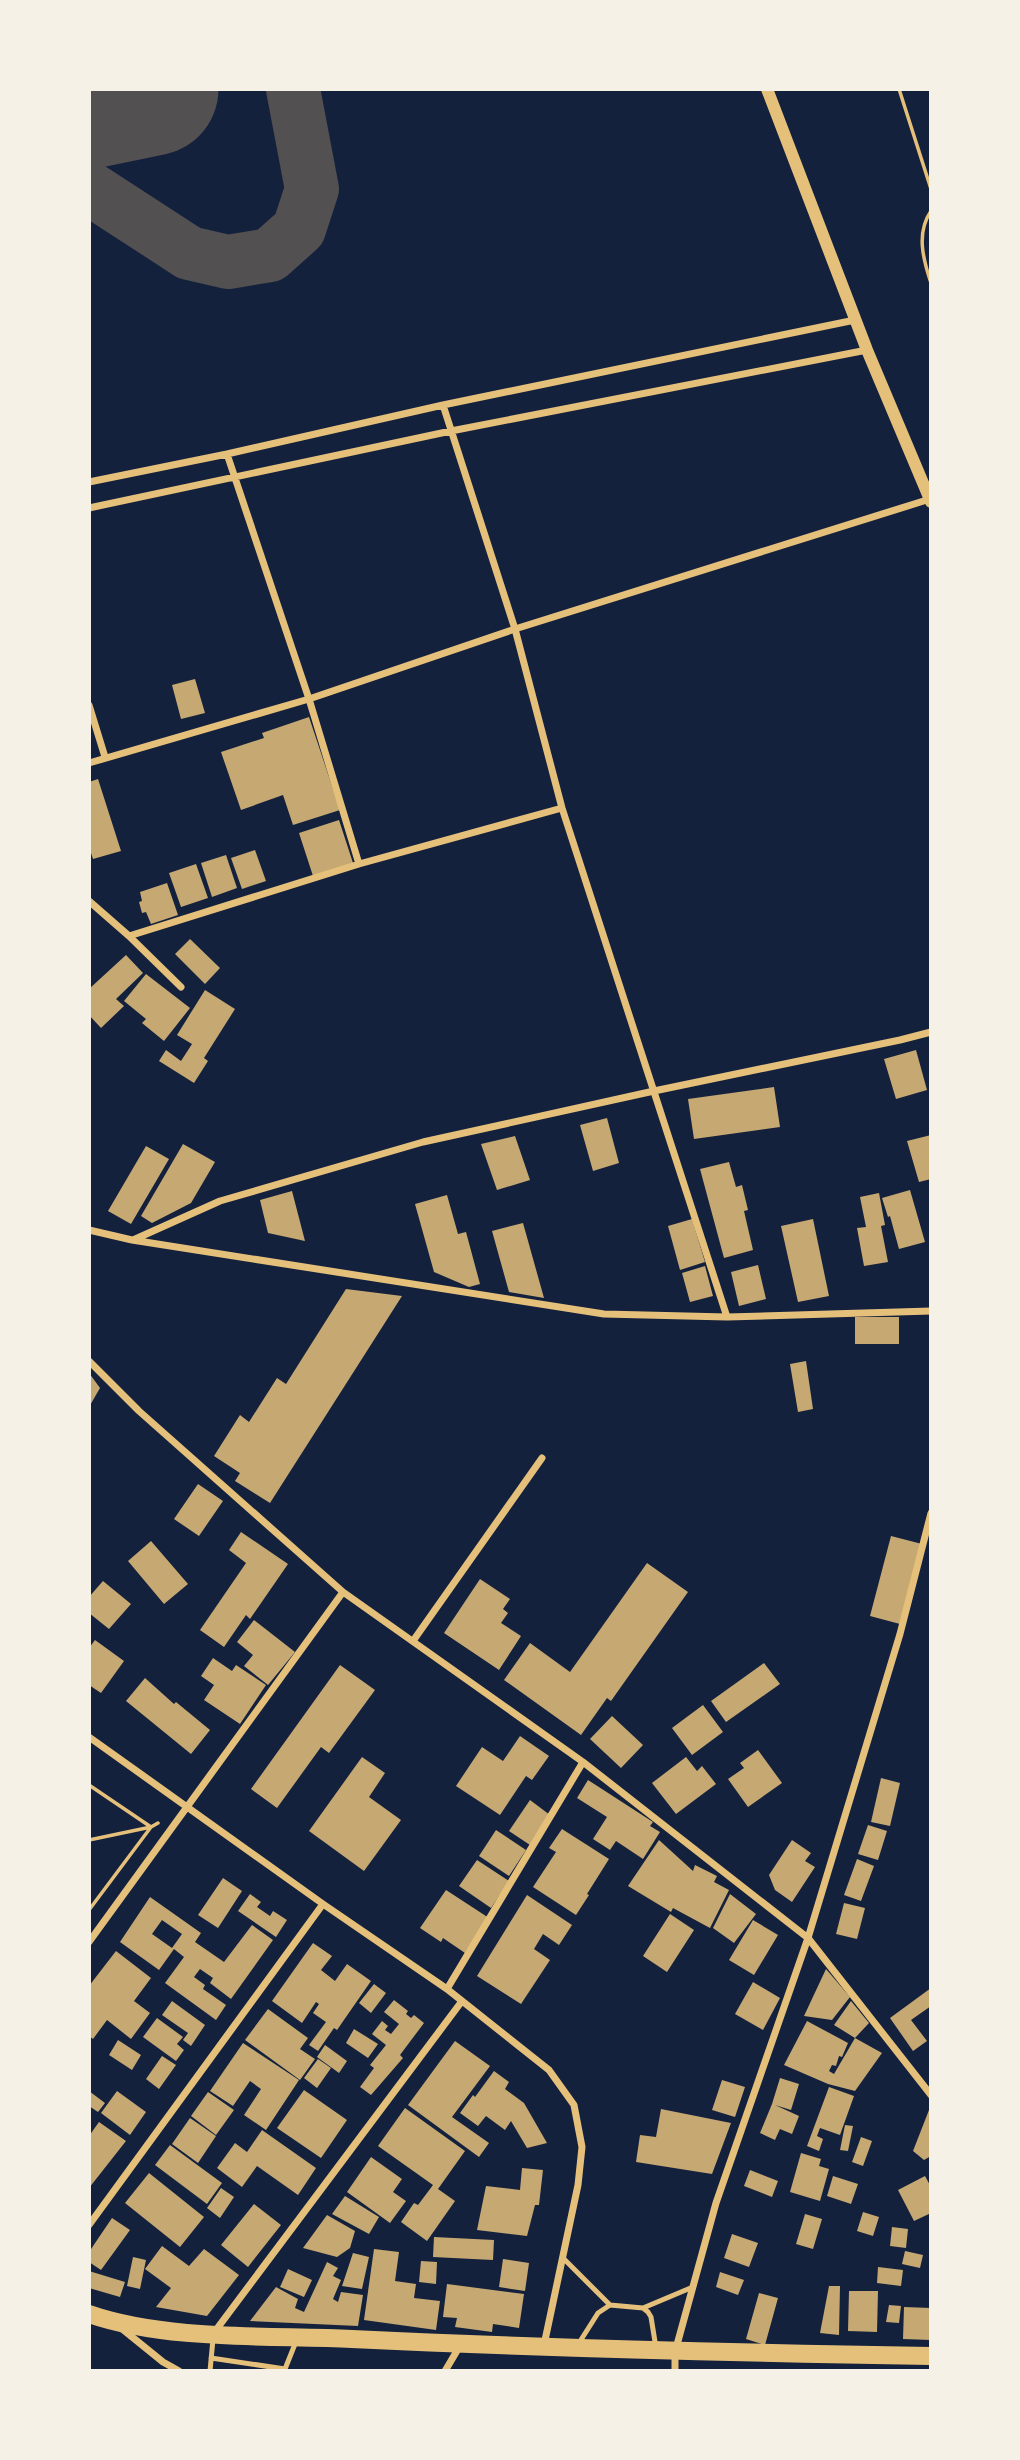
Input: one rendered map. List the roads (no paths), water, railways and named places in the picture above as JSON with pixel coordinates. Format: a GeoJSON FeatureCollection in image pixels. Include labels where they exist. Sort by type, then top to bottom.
{"type":"FeatureCollection","features":[{"type":"Feature","properties":{"kind":"highway"},"geometry":{"type":"LineString","coordinates":[[89,2314],[115,2323],[213,2335],[666,2352],[931,2356]]}},
{"type":"Feature","properties":{"kind":"street"},"geometry":{"type":"LineString","coordinates":[[89,763],[309,699],[515,629],[930,500],[855,320],[767,89]]}},
{"type":"Feature","properties":{"kind":"street"},"geometry":{"type":"LineString","coordinates":[[89,482],[855,320]]}},
{"type":"Feature","properties":{"kind":"street"},"geometry":{"type":"LineString","coordinates":[[89,508],[451,431],[867,349]]}},
{"type":"Feature","properties":{"kind":"street"},"geometry":{"type":"LineString","coordinates":[[443,405],[515,629],[562,808],[727,1317]]}},
{"type":"Feature","properties":{"kind":"street"},"geometry":{"type":"LineString","coordinates":[[227,454],[309,699],[359,864]]}},
{"type":"Feature","properties":{"kind":"street"},"geometry":{"type":"LineString","coordinates":[[89,705],[105,757]]}},
{"type":"Feature","properties":{"kind":"street"},"geometry":{"type":"LineString","coordinates":[[129,936],[359,864],[562,808]]}},
{"type":"Feature","properties":{"kind":"street"},"geometry":{"type":"LineString","coordinates":[[89,901],[181,987]]}},
{"type":"Feature","properties":{"kind":"street"},"geometry":{"type":"LineString","coordinates":[[132,1240],[220,1201],[397,1150],[654,1091],[931,1032]]}},
{"type":"Feature","properties":{"kind":"street"},"geometry":{"type":"LineString","coordinates":[[89,1230],[132,1240],[604,1314],[727,1317],[931,1311]]}},
{"type":"Feature","properties":{"kind":"street"},"geometry":{"type":"LineString","coordinates":[[89,1362],[139,1411],[343,1592],[583,1762],[808,1938],[931,2095]]}},
{"type":"Feature","properties":{"kind":"street"},"geometry":{"type":"LineString","coordinates":[[413,1641],[542,1458]]}},
{"type":"Feature","properties":{"kind":"street"},"geometry":{"type":"LineString","coordinates":[[675,2371],[666,2352],[693,2287],[716,2203],[808,1938],[900,1634],[931,1513]]}},
{"type":"Feature","properties":{"kind":"street"},"geometry":{"type":"LineString","coordinates":[[89,1942],[343,1592]]}},
{"type":"Feature","properties":{"kind":"street"},"geometry":{"type":"LineString","coordinates":[[89,1737],[447,1989],[549,2070],[574,2105],[582,2147],[578,2185],[544,2346]]}},
{"type":"Feature","properties":{"kind":"street"},"geometry":{"type":"LineString","coordinates":[[447,1989],[583,1762]]}},
{"type":"Feature","properties":{"kind":"street"},"geometry":{"type":"LineString","coordinates":[[89,2225],[323,1904]]}},
{"type":"Feature","properties":{"kind":"street"},"geometry":{"type":"LineString","coordinates":[[213,2335],[462,2001]]}},
{"type":"Feature","properties":{"kind":"street"},"geometry":{"type":"LineString","coordinates":[[115,2323],[163,2362],[179,2371]]}},
{"type":"Feature","properties":{"kind":"street"},"geometry":{"type":"LineString","coordinates":[[445,2371],[461,2344]]}},
{"type":"Feature","properties":{"kind":"lane"},"geometry":{"type":"LineString","coordinates":[[563,2258],[610,2305]]}},
{"type":"Feature","properties":{"kind":"lane"},"geometry":{"type":"LineString","coordinates":[[577,2347],[598,2313],[610,2305],[643,2308],[693,2287]]}},
{"type":"Feature","properties":{"kind":"lane"},"geometry":{"type":"LineString","coordinates":[[643,2308],[651,2317],[666,2352]]}},
{"type":"Feature","properties":{"kind":"lane"},"geometry":{"type":"LineString","coordinates":[[210,2371],[213,2335]]}},
{"type":"Feature","properties":{"kind":"lane"},"geometry":{"type":"LineString","coordinates":[[211,2358],[284,2370],[298,2337]]}}]}
